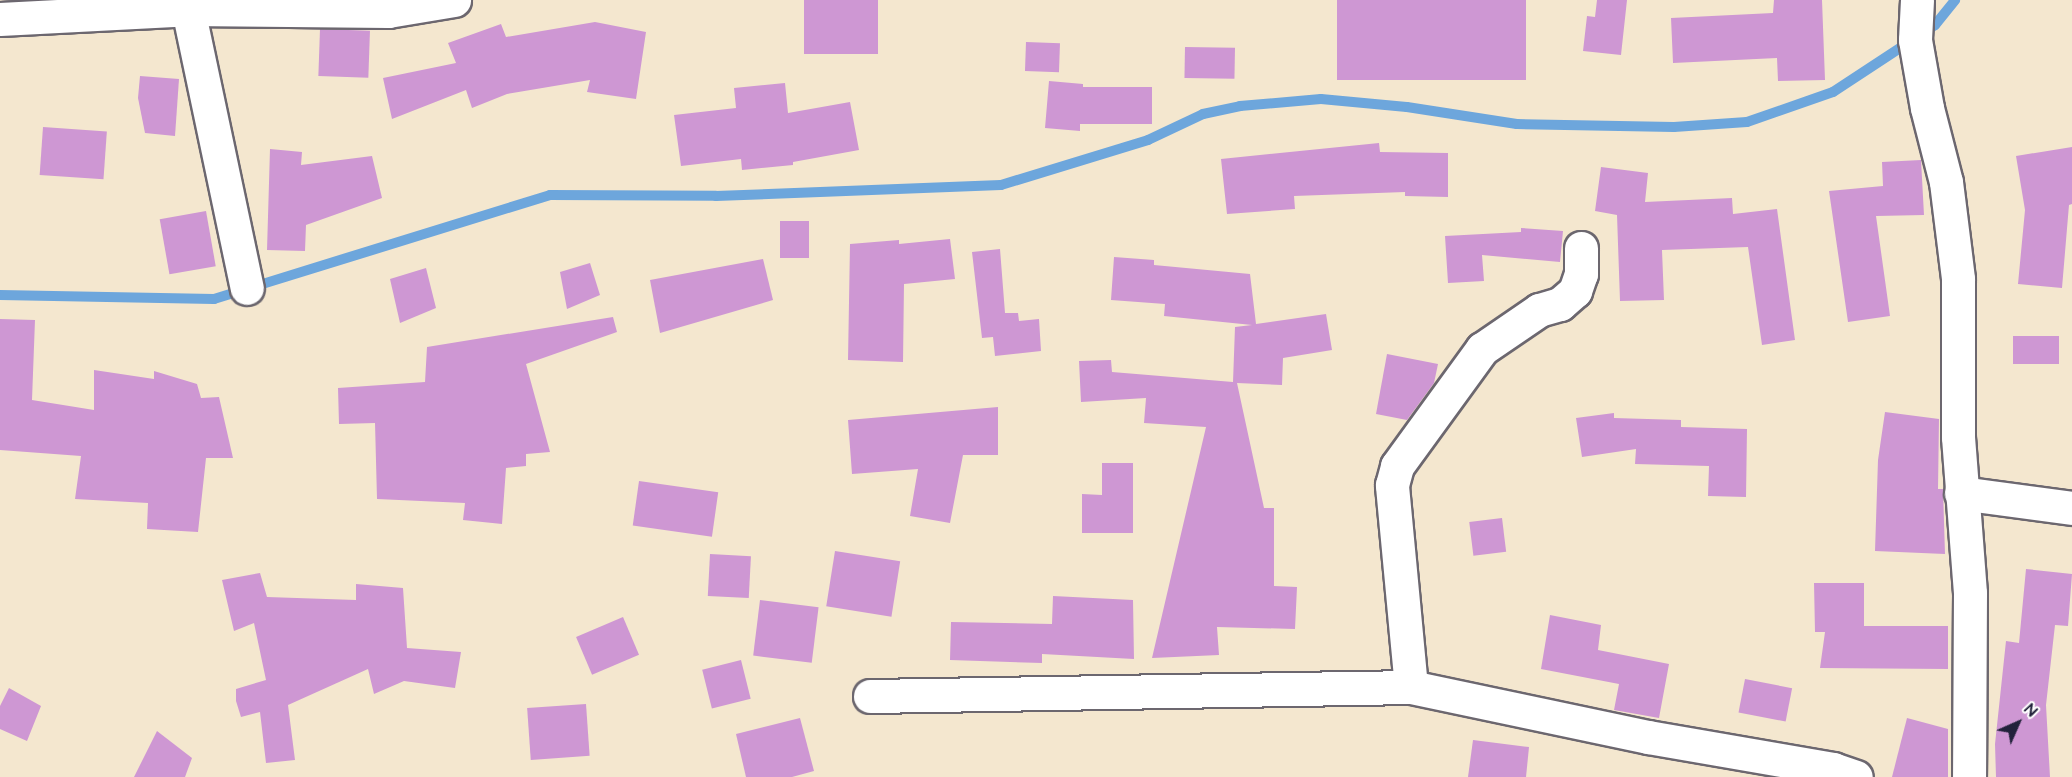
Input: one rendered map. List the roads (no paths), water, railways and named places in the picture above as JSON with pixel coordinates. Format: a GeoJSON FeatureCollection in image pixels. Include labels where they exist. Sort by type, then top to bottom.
{"type":"FeatureCollection","features":[{"type":"Feature","properties":{"kind":"street"},"geometry":{"type":"LineString","coordinates":[[0,19],[188,9],[388,11],[453,0]]}},
{"type":"Feature","properties":{"kind":"street"},"geometry":{"type":"LineString","coordinates":[[1917,0],[1915,40],[1926,108],[1946,182],[1954,243],[1961,493],[1970,593],[1969,777]]}},
{"type":"Feature","properties":{"kind":"street"},"geometry":{"type":"LineString","coordinates":[[188,9],[247,288]]}},
{"type":"Feature","properties":{"kind":"street"},"geometry":{"type":"LineString","coordinates":[[1411,687],[1392,485],[1397,466],[1482,349],[1539,310],[1560,304],[1575,291],[1581,274],[1581,248]]}},
{"type":"Feature","properties":{"kind":"street"},"geometry":{"type":"LineString","coordinates":[[1961,493],[2072,507]]}},
{"type":"Feature","properties":{"kind":"street"},"geometry":{"type":"LineString","coordinates":[[870,696],[1411,687],[1648,737],[1833,769],[1856,777]]}},
{"type":"Feature","properties":{"kind":"waterway"},"geometry":{"type":"LineString","coordinates":[[0,295],[214,299],[550,195],[716,196],[1001,185],[1148,140],[1203,114],[1240,106],[1321,99],[1407,107],[1517,124],[1674,127],[1747,122],[1833,92],[1935,25],[1955,0]]}}]}
